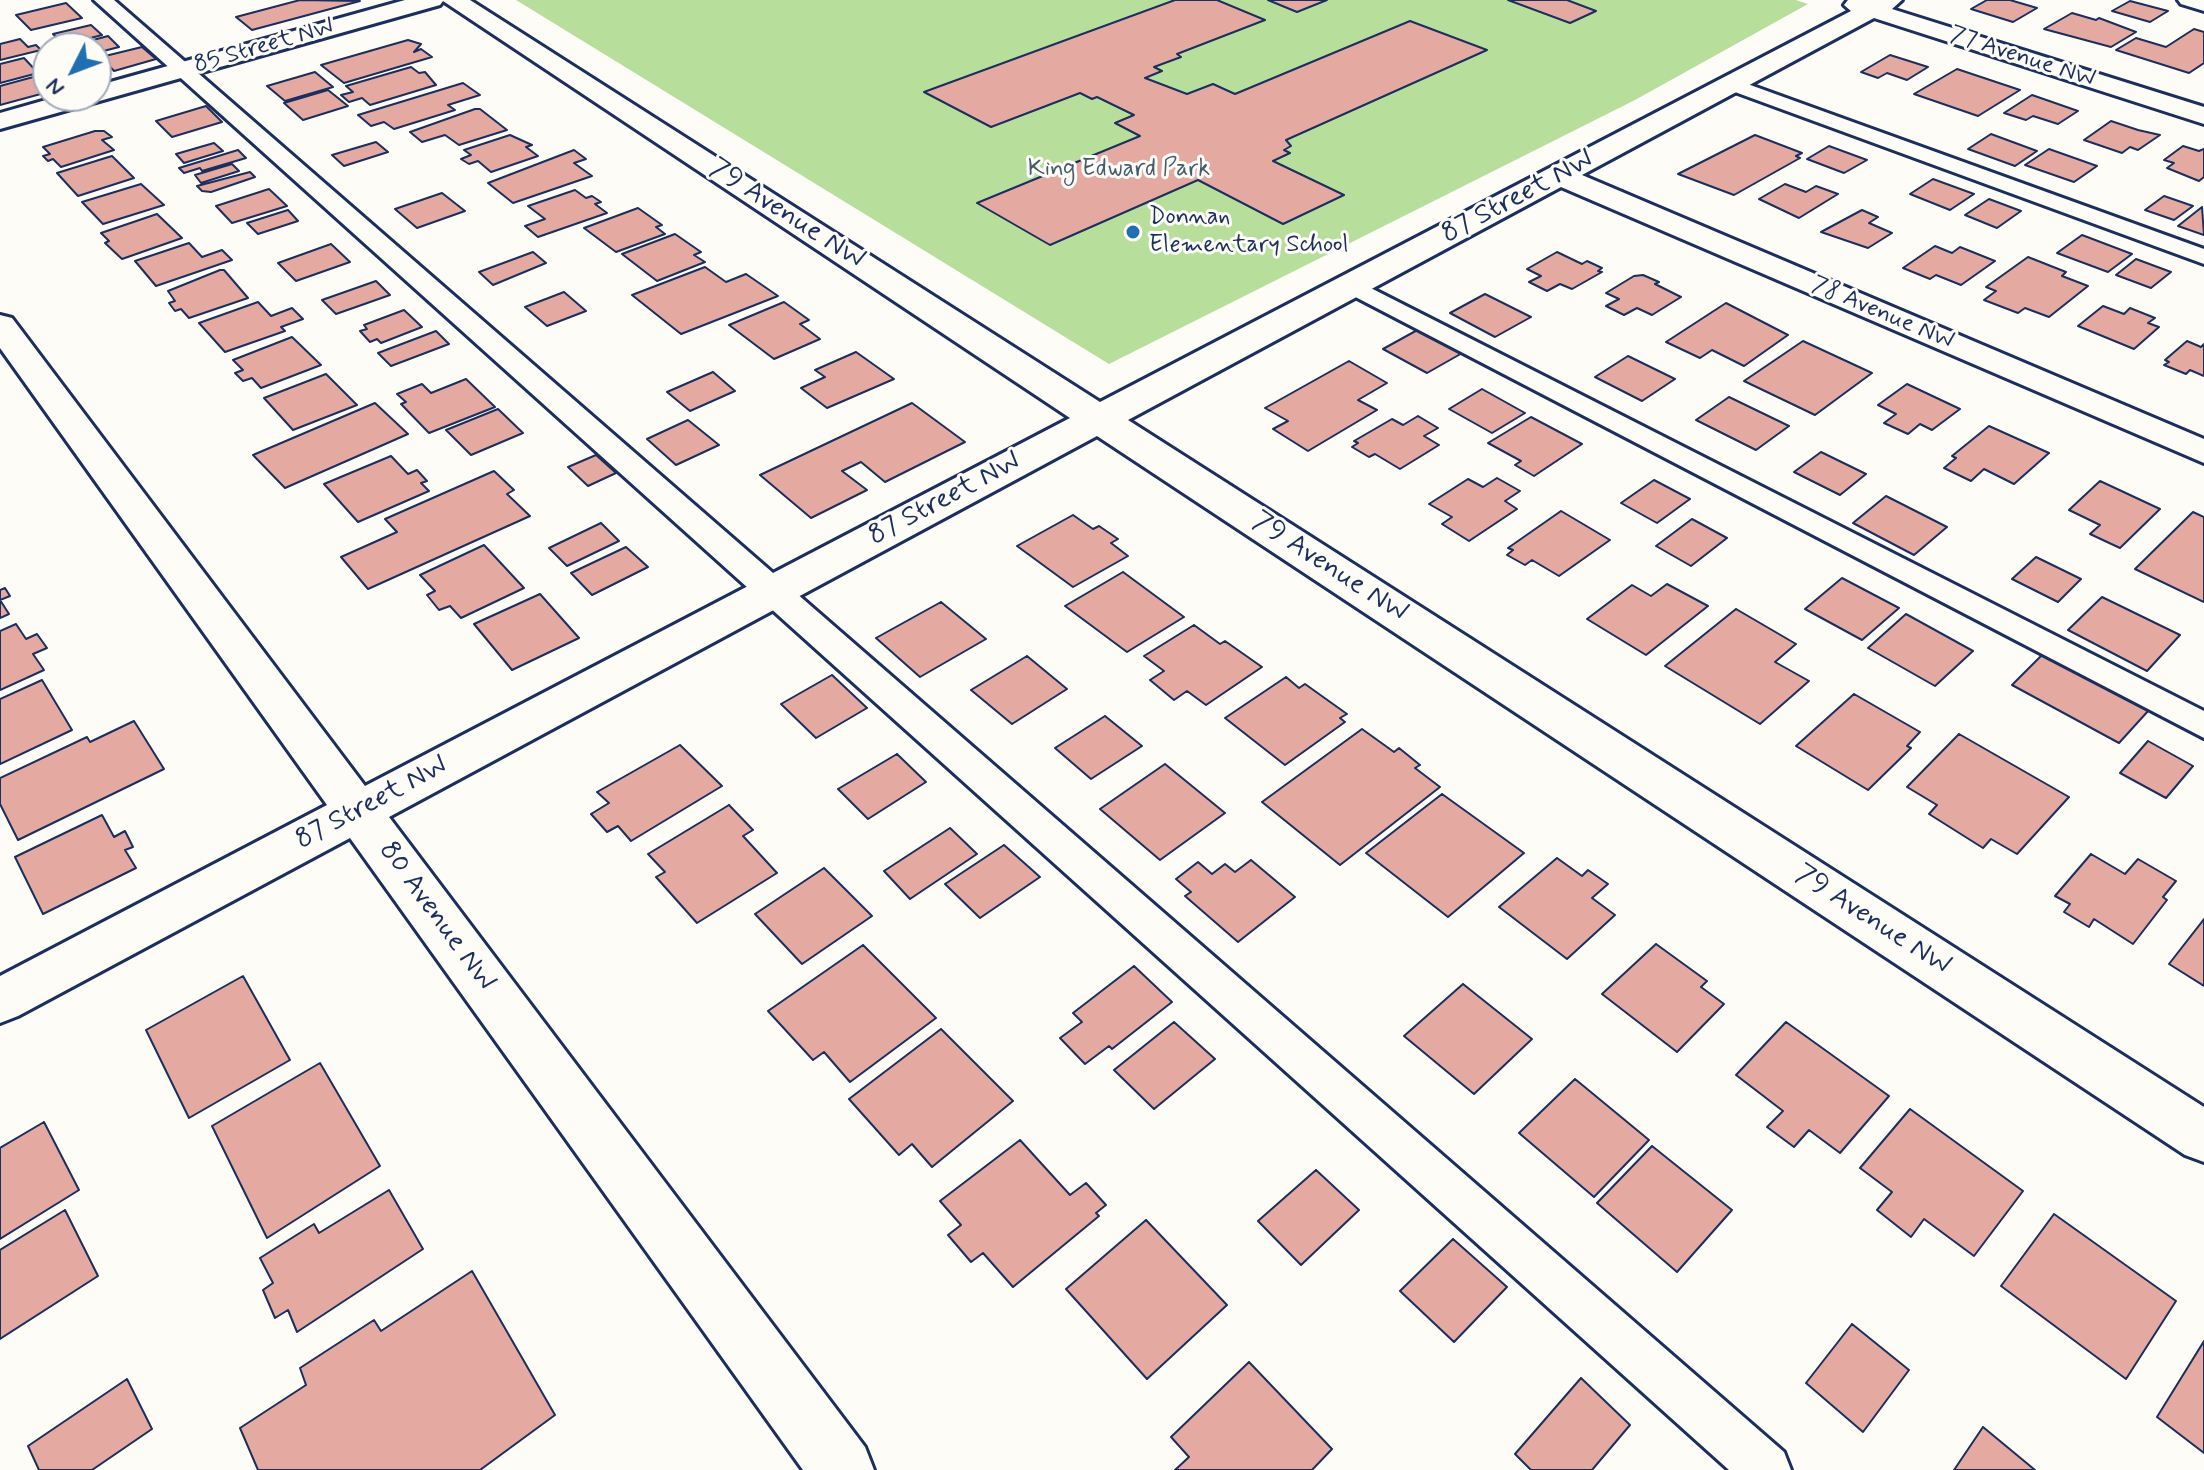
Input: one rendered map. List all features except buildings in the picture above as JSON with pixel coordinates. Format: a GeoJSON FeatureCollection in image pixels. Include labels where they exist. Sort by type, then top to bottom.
{"type":"FeatureCollection","features":[{"type":"Feature","properties":{"kind":"street","name":"85 Street NW"},"geometry":{"type":"LineString","coordinates":[[112,90],[432,0]]}},
{"type":"Feature","properties":{"kind":"street","name":"79 Avenue NW"},"geometry":{"type":"LineString","coordinates":[[454,0],[2204,1137]]}},
{"type":"Feature","properties":{"kind":"street","name":"87 Street NW"},"geometry":{"type":"LineString","coordinates":[[0,1001],[1560,176],[1731,84],[1867,3]]}},
{"type":"Feature","properties":{"kind":"street","name":"77 Avenue NW"},"geometry":{"type":"LineString","coordinates":[[1867,3],[2204,116]]}},
{"type":"Feature","properties":{"kind":"street"},"geometry":{"type":"LineString","coordinates":[[0,121],[32,112]]}},
{"type":"Feature","properties":{"kind":"street","name":"78 Avenue NW"},"geometry":{"type":"LineString","coordinates":[[1560,176],[2204,452]]}},
{"type":"Feature","properties":{"kind":"street","name":"80 Avenue NW"},"geometry":{"type":"LineString","coordinates":[[0,325],[842,1470]]}},
{"type":"Feature","properties":{"kind":"lane"},"geometry":{"type":"LineString","coordinates":[[103,0],[1766,1470]]}},
{"type":"Feature","properties":{"kind":"lane"},"geometry":{"type":"LineString","coordinates":[[2187,0],[2204,5]]}},
{"type":"Feature","properties":{"kind":"lane"},"geometry":{"type":"LineString","coordinates":[[1731,84],[2204,257]]}},
{"type":"Feature","properties":{"kind":"lane"},"geometry":{"type":"LineString","coordinates":[[1351,285],[2204,726]]}},
{"type":"Feature","properties":{"kind":"green space","name":"King Edward Park"},"geometry":{"type":"Polygon","coordinates":[[[516,0],[1796,0],[1808,4],[1635,100],[1109,364],[516,0]]]}},
{"type":"Feature","properties":{"kind":"place","name":"Donnan Elementary School"},"geometry":{"type":"Point","coordinates":[1133,232]}}]}
